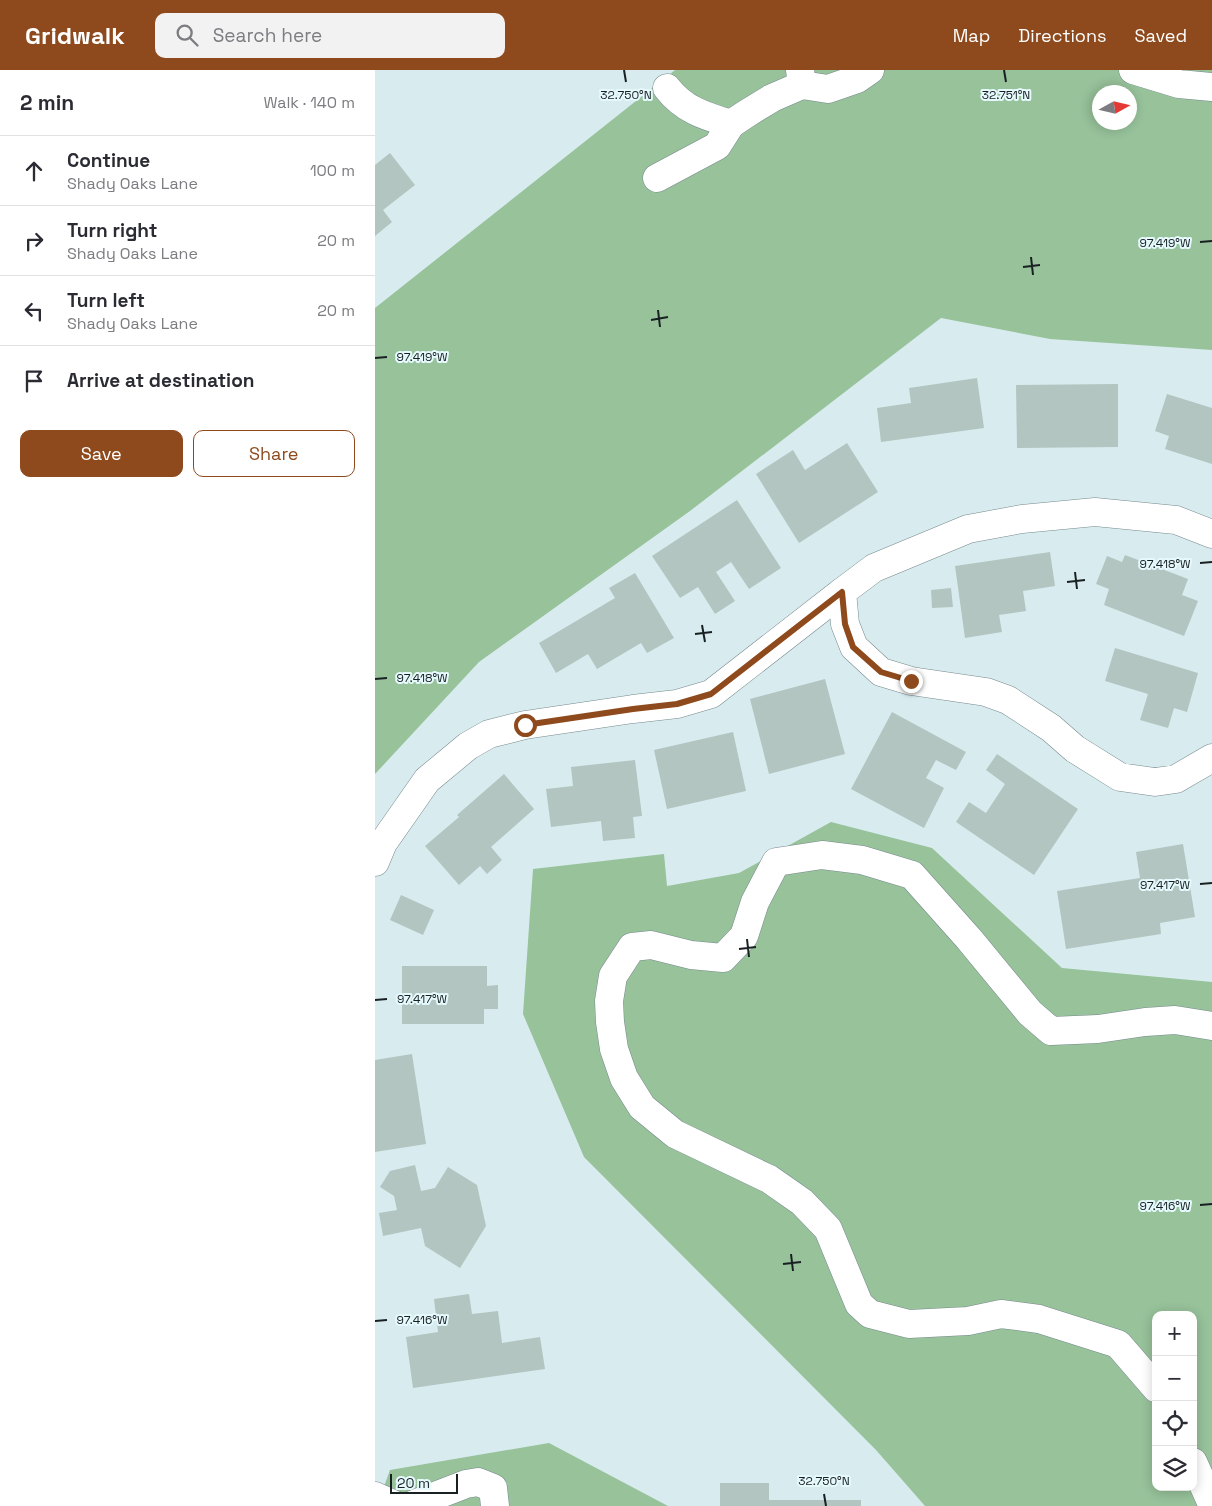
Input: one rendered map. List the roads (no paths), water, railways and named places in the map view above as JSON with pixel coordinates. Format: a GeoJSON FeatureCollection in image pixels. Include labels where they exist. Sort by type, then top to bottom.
{"type":"FeatureCollection","features":[{"type":"Feature","properties":{"kind":"street"},"geometry":{"type":"LineString","coordinates":[[657,178],[717,146],[731,124],[801,77],[828,88],[857,79],[870,70]]}},
{"type":"Feature","properties":{"kind":"street"},"geometry":{"type":"LineString","coordinates":[[1133,70],[1179,84],[1212,87]]}},
{"type":"Feature","properties":{"kind":"street"},"geometry":{"type":"LineString","coordinates":[[667,88],[687,107],[705,116],[731,124]]}},
{"type":"Feature","properties":{"kind":"street"},"geometry":{"type":"LineString","coordinates":[[375,862],[383,843],[427,780],[468,746],[489,734],[525,725],[677,704],[711,694],[874,568],[968,529],[1022,519],[1095,512],[1176,520],[1212,534]]}},
{"type":"Feature","properties":{"kind":"street"},"geometry":{"type":"LineString","coordinates":[[842,592],[845,624],[853,647],[881,672],[911,681],[986,692],[1008,700],[1051,728],[1075,749],[1120,778],[1155,782],[1176,779],[1212,758]]}},
{"type":"Feature","properties":{"kind":"street"},"geometry":{"type":"LineString","coordinates":[[1152,1383],[1118,1344],[1039,1319],[1001,1314],[968,1320],[909,1324],[869,1314],[859,1304],[828,1229],[803,1202],[769,1179],[675,1134],[642,1107],[624,1078],[614,1049],[609,1002],[613,976],[632,946],[651,944],[691,955],[723,958],[744,936],[755,902],[776,862],[822,855],[861,860],[912,876],[957,925],[1030,1013],[1051,1031],[1098,1029],[1175,1020],[1212,1026]]}},
{"type":"Feature","properties":{"kind":"street"},"geometry":{"type":"LineString","coordinates":[[1197,1471],[1212,1504]]}},
{"type":"Feature","properties":{"kind":"street"},"geometry":{"type":"LineString","coordinates":[[409,1506],[466,1484],[478,1482],[493,1488],[495,1506]]}},
{"type":"Feature","properties":{"kind":"street"},"geometry":{"type":"LineString","coordinates":[[375,1496],[397,1506]]}}]}
